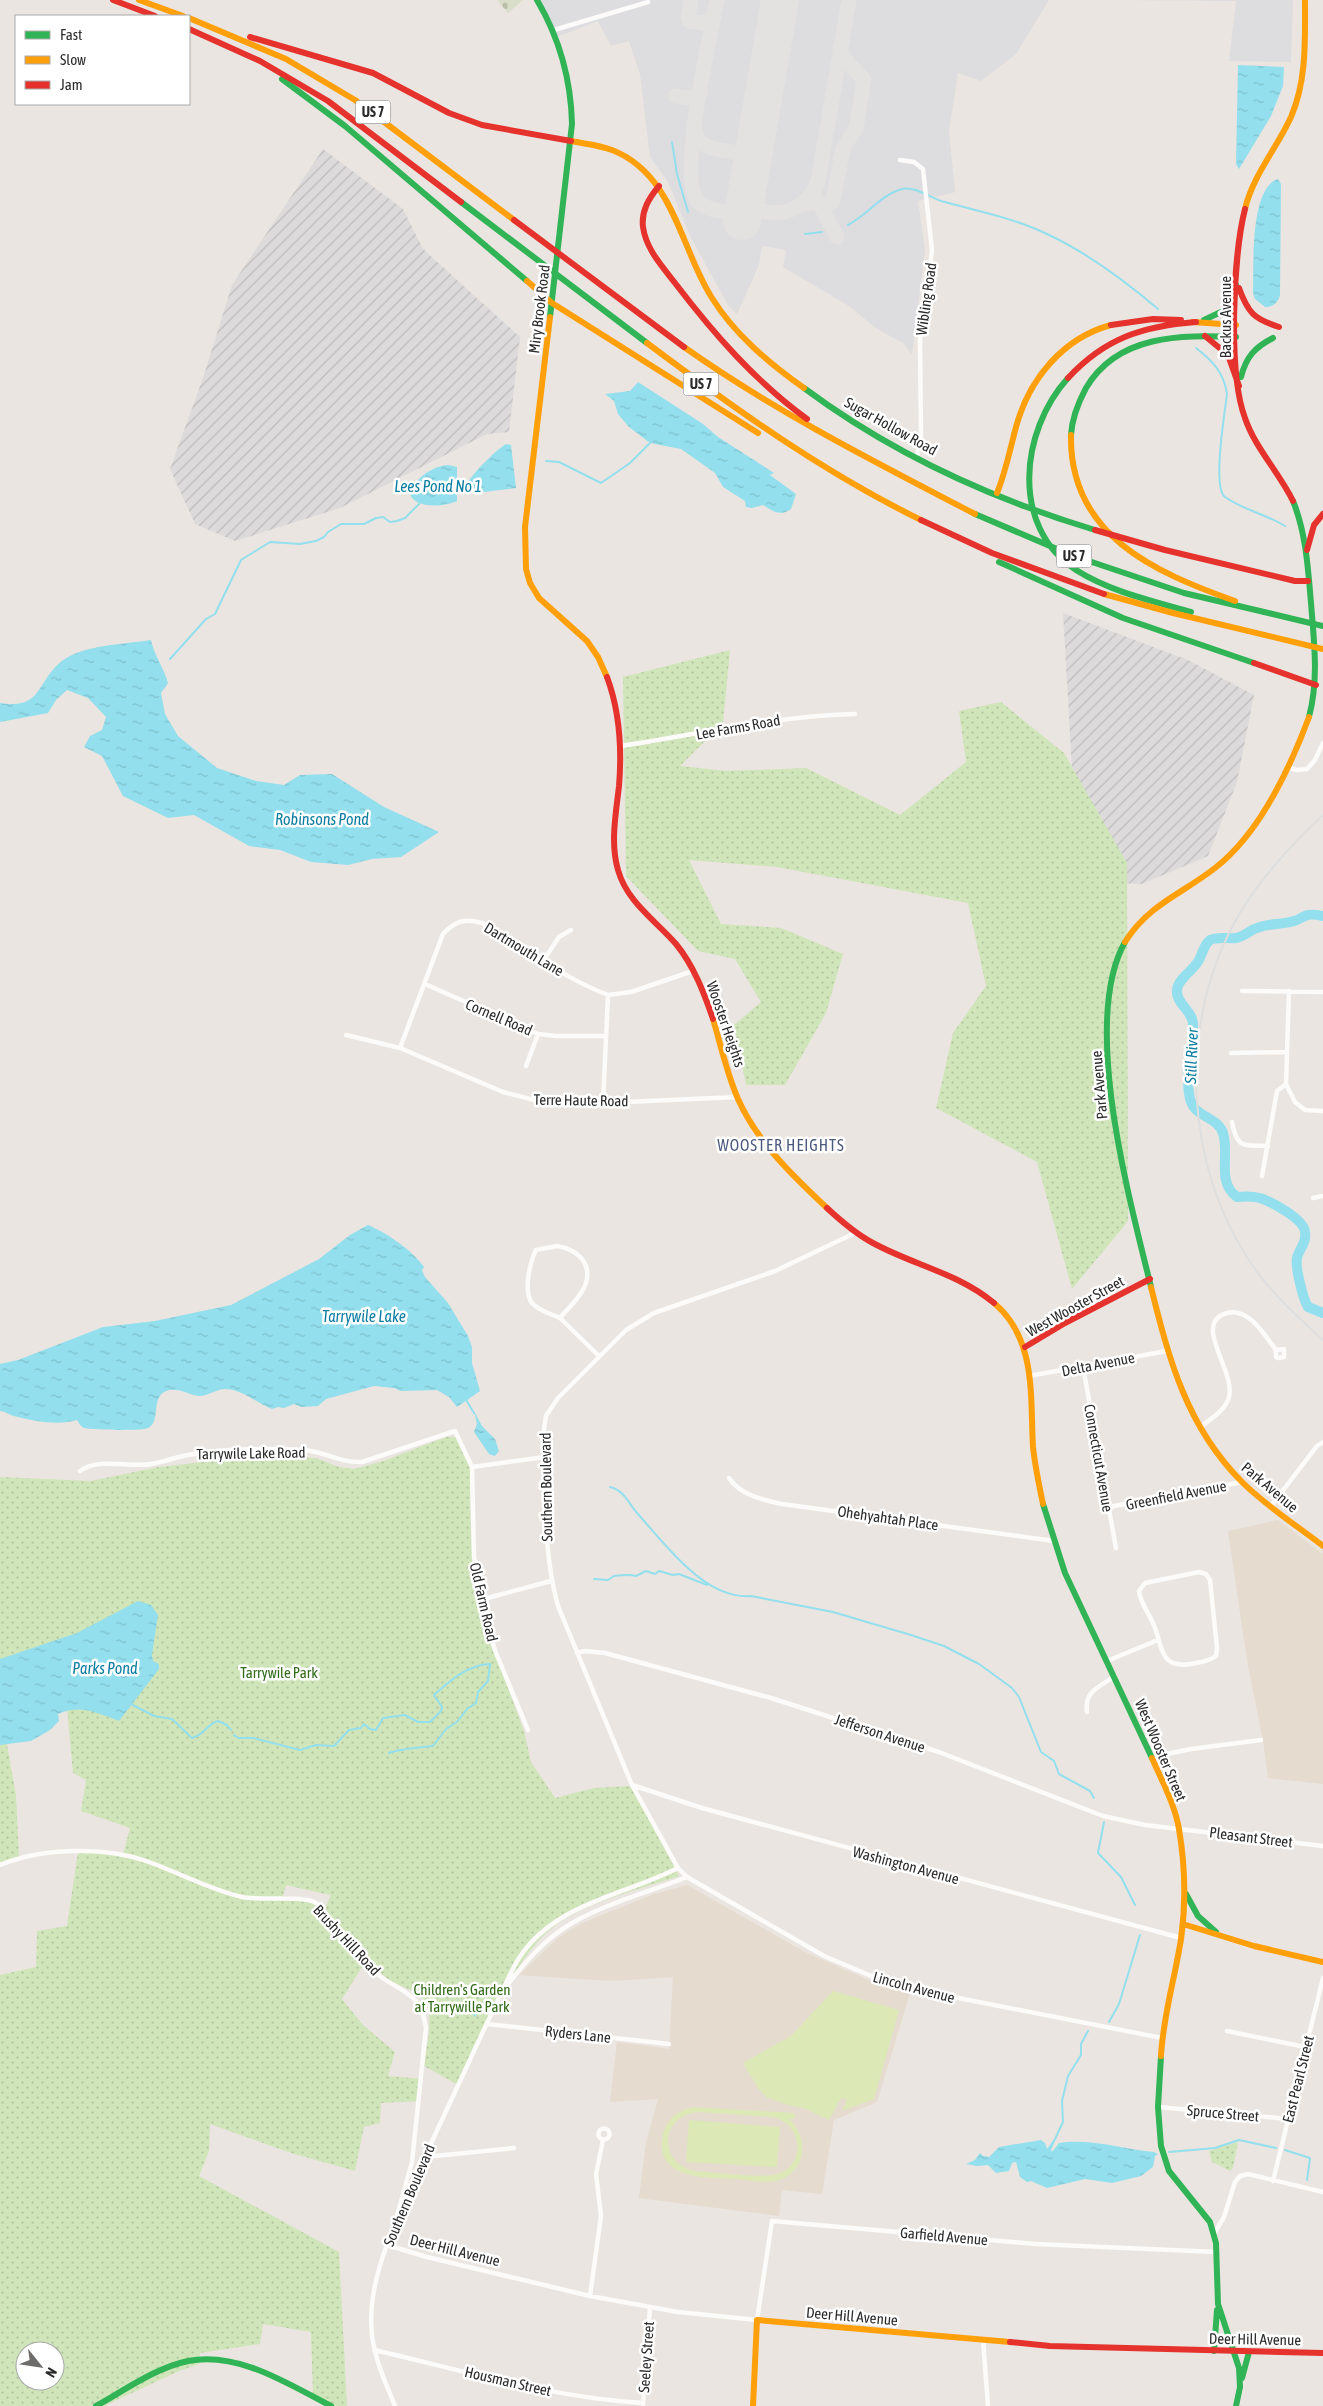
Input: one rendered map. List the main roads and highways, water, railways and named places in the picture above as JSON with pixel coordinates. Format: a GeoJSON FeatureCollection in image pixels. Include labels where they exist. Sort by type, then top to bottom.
{"type":"FeatureCollection","features":[{"type":"Feature","properties":{"kind":"main road"},"geometry":{"type":"LineString","coordinates":[[114,0],[152,15]]}},
{"type":"Feature","properties":{"kind":"main road"},"geometry":{"type":"LineString","coordinates":[[139,0],[180,15]]}},
{"type":"Feature","properties":{"kind":"main road","name":"Miry Brook Road"},"geometry":{"type":"LineString","coordinates":[[537,0],[554,30],[569,81],[572,110],[571,141],[524,527],[523,551],[530,584],[540,601],[557,617]]}},
{"type":"Feature","properties":{"kind":"main road","name":"Backus Avenue"},"geometry":{"type":"LineString","coordinates":[[1306,0],[1302,83],[1292,115],[1248,196],[1242,221],[1237,283],[1236,337],[1241,409],[1248,427],[1291,496],[1302,529],[1313,633]]}},
{"type":"Feature","properties":{"kind":"main road","name":"Sugar Hollow Road"},"geometry":{"type":"LineString","coordinates":[[192,19],[373,73],[402,86],[449,113],[474,122],[511,132],[606,148],[626,157],[645,170],[659,186],[671,206],[705,286],[721,310],[750,344],[772,365],[820,400],[917,456],[1042,512],[1121,538],[1295,581],[1308,581]]}},
{"type":"Feature","properties":{"kind":"main road","name":"US 7"},"geometry":{"type":"LineString","coordinates":[[192,19],[280,56],[339,89],[383,119],[669,336],[726,375],[802,422],[979,516],[1071,555],[1165,587],[1323,626]]}},
{"type":"Feature","properties":{"kind":"main road","name":"US 7"},"geometry":{"type":"LineString","coordinates":[[190,29],[266,64],[328,101],[733,408],[833,473],[903,512],[992,553],[1084,587],[1158,609],[1323,649]]}},
{"type":"Feature","properties":{"kind":"main road"},"geometry":{"type":"LineString","coordinates":[[206,36],[265,68],[326,110],[552,303],[771,440],[833,473]]}},
{"type":"Feature","properties":{"kind":"main road"},"geometry":{"type":"LineString","coordinates":[[659,186],[651,195],[644,209],[645,237],[653,253],[687,300],[722,342],[771,391],[808,419],[873,460]]}},
{"type":"Feature","properties":{"kind":"main road"},"geometry":{"type":"LineString","coordinates":[[1237,283],[1219,315],[1196,322],[1170,324],[1133,333],[1108,345],[1085,361],[1058,389],[1044,413],[1034,440],[1028,468],[1028,492],[1037,524],[1054,552],[1072,568],[1107,585],[1287,640]]}},
{"type":"Feature","properties":{"kind":"main road"},"geometry":{"type":"LineString","coordinates":[[1237,283],[1250,314],[1260,321],[1280,327]]}},
{"type":"Feature","properties":{"kind":"main road"},"geometry":{"type":"LineString","coordinates":[[997,493],[1006,469],[1023,404],[1040,376],[1060,353],[1086,335],[1114,323],[1144,318],[1236,325]]}},
{"type":"Feature","properties":{"kind":"main road"},"geometry":{"type":"LineString","coordinates":[[1236,337],[1172,336],[1148,341],[1126,350],[1106,365],[1090,383],[1077,406],[1071,430],[1072,466],[1079,490],[1092,514],[1115,540],[1145,562],[1209,591],[1288,618]]}},
{"type":"Feature","properties":{"kind":"main road"},"geometry":{"type":"LineString","coordinates":[[1205,336],[1228,355],[1239,386]]}},
{"type":"Feature","properties":{"kind":"main road"},"geometry":{"type":"LineString","coordinates":[[1239,386],[1248,355],[1256,346],[1273,338]]}},
{"type":"Feature","properties":{"kind":"main road"},"geometry":{"type":"LineString","coordinates":[[903,512],[956,541],[1109,613],[1316,685]]}},
{"type":"Feature","properties":{"kind":"main road"},"geometry":{"type":"LineString","coordinates":[[1306,558],[1311,531],[1323,514]]}},
{"type":"Feature","properties":{"kind":"main road","name":"Wooster Heights"},"geometry":{"type":"LineString","coordinates":[[557,617],[578,632],[591,646],[608,677],[621,746],[614,831],[615,852],[622,884],[631,899],[674,941],[694,971],[707,999],[737,1097],[746,1116],[768,1144],[831,1212],[855,1233],[987,1295],[1007,1315],[1025,1347]]}},
{"type":"Feature","properties":{"kind":"main road","name":"Park Avenue"},"geometry":{"type":"LineString","coordinates":[[1313,633],[1316,685],[1309,718],[1287,766],[1238,848],[1217,867],[1167,899],[1144,918],[1126,941],[1114,967],[1108,993],[1107,1017],[1114,1118],[1150,1279],[1175,1375],[1200,1427],[1223,1460],[1242,1482],[1323,1546]]}},
{"type":"Feature","properties":{"kind":"main road","name":"West Wooster Street"},"geometry":{"type":"LineString","coordinates":[[1150,1279],[1065,1323],[1025,1347],[1029,1361],[1031,1437],[1035,1468],[1054,1541],[1065,1573],[1152,1757],[1173,1808],[1179,1829],[1184,1890],[1183,1924],[1162,2038],[1158,2107],[1161,2146],[1169,2172],[1204,2212],[1214,2234],[1217,2252],[1218,2304],[1214,2351]]}},
{"type":"Feature","properties":{"kind":"main road"},"geometry":{"type":"LineString","coordinates":[[1184,1890],[1195,1914],[1206,1925],[1226,1938]]}},
{"type":"Feature","properties":{"kind":"main road"},"geometry":{"type":"LineString","coordinates":[[1183,1924],[1289,1956],[1323,1962]]}},
{"type":"Feature","properties":{"kind":"main road","name":"West Wooster Street"},"geometry":{"type":"LineString","coordinates":[[1218,2304],[1239,2368],[1240,2387]]}},
{"type":"Feature","properties":{"kind":"main road","name":"Deer Hill Avenue"},"geometry":{"type":"LineString","coordinates":[[753,2406],[757,2320],[1099,2349],[1323,2353]]}},
{"type":"Feature","properties":{"kind":"main road"},"geometry":{"type":"LineString","coordinates":[[1236,2406],[1249,2352]]}},
{"type":"Feature","properties":{"kind":"main road"},"geometry":{"type":"LineString","coordinates":[[96,2406],[167,2369],[188,2361],[207,2358],[230,2362],[272,2376],[331,2406]]}},
{"type":"Feature","properties":{"kind":"water"},"geometry":{"type":"Polygon","coordinates":[[[1238,65],[1284,67],[1283,86],[1271,116],[1239,169],[1236,164],[1238,65]]]}},
{"type":"Feature","properties":{"kind":"water"},"geometry":{"type":"Polygon","coordinates":[[[1278,179],[1281,184],[1280,295],[1275,304],[1265,307],[1255,299],[1253,293],[1255,230],[1262,197],[1269,185],[1278,179]]]}},
{"type":"Feature","properties":{"kind":"water"},"geometry":{"type":"Polygon","coordinates":[[[638,382],[774,473],[770,475],[796,494],[791,509],[780,513],[763,505],[752,508],[746,507],[745,501],[723,487],[715,473],[681,449],[650,443],[629,427],[618,414],[614,401],[605,394],[630,391],[638,382]]]}},
{"type":"Feature","properties":{"kind":"water"},"geometry":{"type":"Polygon","coordinates":[[[506,444],[511,445],[516,488],[484,492],[467,486],[468,482],[483,464],[506,444]]]}},
{"type":"Feature","properties":{"kind":"water","name":"Lees Pond No 1"},"geometry":{"type":"Polygon","coordinates":[[[448,465],[457,467],[457,501],[445,505],[430,505],[413,499],[410,494],[412,488],[424,474],[448,465]]]}},
{"type":"Feature","properties":{"kind":"water","name":"Robinsons Pond"},"geometry":{"type":"Polygon","coordinates":[[[151,640],[168,683],[161,693],[165,714],[178,736],[217,768],[256,781],[284,785],[300,775],[332,774],[384,807],[439,832],[401,857],[372,859],[348,865],[311,862],[280,850],[249,846],[194,815],[168,818],[123,796],[102,756],[84,747],[90,736],[102,730],[106,717],[88,698],[67,690],[56,700],[48,713],[0,722],[0,703],[14,704],[32,698],[54,669],[71,656],[92,648],[151,640]]]}},
{"type":"Feature","properties":{"kind":"water","name":"Tarrywile Lake"},"geometry":{"type":"Polygon","coordinates":[[[368,1225],[399,1243],[413,1254],[424,1267],[422,1270],[425,1277],[448,1303],[468,1336],[472,1347],[472,1363],[480,1391],[457,1407],[449,1397],[437,1390],[401,1391],[394,1388],[374,1386],[326,1399],[318,1406],[301,1407],[294,1404],[284,1408],[272,1409],[238,1391],[222,1389],[199,1396],[177,1390],[169,1390],[159,1397],[152,1425],[148,1428],[137,1430],[89,1429],[84,1428],[77,1420],[62,1423],[46,1422],[21,1418],[0,1411],[0,1364],[18,1360],[103,1327],[155,1321],[231,1305],[319,1259],[350,1235],[368,1225]]]}},
{"type":"Feature","properties":{"kind":"water"},"geometry":{"type":"Polygon","coordinates":[[[474,1411],[482,1426],[495,1439],[499,1451],[495,1456],[489,1454],[474,1432],[477,1424],[474,1411]]]}},
{"type":"Feature","properties":{"kind":"water","name":"Parks Pond"},"geometry":{"type":"Polygon","coordinates":[[[138,1601],[151,1605],[158,1615],[152,1655],[153,1661],[159,1664],[159,1669],[119,1721],[89,1711],[66,1711],[58,1714],[59,1721],[50,1730],[31,1741],[0,1745],[0,1659],[77,1633],[138,1601]]]}},
{"type":"Feature","properties":{"kind":"water"},"geometry":{"type":"Polygon","coordinates":[[[480,2004],[481,2008],[475,2017],[470,2012],[472,2005],[480,2004]]]}},
{"type":"Feature","properties":{"kind":"water"},"geometry":{"type":"Polygon","coordinates":[[[1056,2139],[1051,2150],[1052,2152],[1059,2143],[1082,2142],[1106,2144],[1158,2154],[1155,2156],[1153,2167],[1141,2176],[1112,2183],[1085,2179],[1047,2188],[1031,2181],[1027,2182],[1020,2177],[1016,2162],[1012,2163],[1009,2171],[996,2173],[988,2165],[966,2164],[975,2160],[980,2153],[983,2156],[989,2157],[999,2147],[1041,2140],[1045,2143],[1047,2149],[1056,2139]]]}},
{"type":"Feature","properties":{"kind":"waterway"},"geometry":{"type":"LineString","coordinates":[[672,142],[677,174],[688,212]]}},
{"type":"Feature","properties":{"kind":"waterway"},"geometry":{"type":"LineString","coordinates":[[848,225],[888,195],[902,189],[912,189],[941,201],[1034,228],[1062,241],[1105,268],[1158,309]]}},
{"type":"Feature","properties":{"kind":"waterway"},"geometry":{"type":"LineString","coordinates":[[805,234],[822,232]]}},
{"type":"Feature","properties":{"kind":"waterway"},"geometry":{"type":"LineString","coordinates":[[1196,348],[1217,368],[1226,387],[1227,394],[1219,465],[1221,491],[1225,497],[1232,501],[1285,526]]}},
{"type":"Feature","properties":{"kind":"waterway"},"geometry":{"type":"LineString","coordinates":[[546,461],[559,462],[601,483],[630,463],[650,443]]}},
{"type":"Feature","properties":{"kind":"waterway"},"geometry":{"type":"LineString","coordinates":[[455,484],[468,483]]}},
{"type":"Feature","properties":{"kind":"waterway"},"geometry":{"type":"LineString","coordinates":[[170,659],[206,619],[215,614],[241,560],[270,542],[300,544],[316,541],[341,524],[364,524],[383,517],[390,522],[397,521],[405,518],[419,504]]}},
{"type":"Feature","properties":{"kind":"waterway","name":"Still River"},"geometry":{"type":"LineString","coordinates":[[1323,916],[1308,915],[1289,922],[1261,926],[1239,937],[1210,940],[1197,963],[1180,982],[1177,990],[1177,995],[1190,1015],[1193,1024],[1188,1080],[1190,1099],[1196,1110],[1216,1123],[1223,1133],[1227,1184],[1237,1197],[1265,1200],[1287,1212],[1303,1227],[1305,1239],[1297,1258],[1300,1283],[1308,1307],[1323,1313]]}},
{"type":"Feature","properties":{"kind":"waterway"},"geometry":{"type":"LineString","coordinates":[[466,1400],[474,1413]]}},
{"type":"Feature","properties":{"kind":"waterway"},"geometry":{"type":"LineString","coordinates":[[610,1487],[623,1494],[660,1540],[687,1568],[702,1580],[718,1589],[734,1595],[751,1596],[833,1612],[944,1646],[979,1664],[1012,1688],[1019,1697],[1041,1752],[1054,1761],[1059,1774],[1090,1791],[1094,1798]]}},
{"type":"Feature","properties":{"kind":"waterway"},"geometry":{"type":"LineString","coordinates":[[594,1579],[608,1580],[614,1576],[636,1576],[646,1571],[655,1574],[659,1571],[673,1575],[679,1574],[707,1585]]}},
{"type":"Feature","properties":{"kind":"waterway"},"geometry":{"type":"LineString","coordinates":[[234,1735],[238,1738],[253,1738],[300,1750],[316,1745],[334,1746],[349,1730],[361,1728],[364,1724],[370,1729],[376,1730],[383,1718],[405,1715],[418,1722],[430,1722],[441,1711],[442,1707],[434,1695],[466,1671],[474,1667],[490,1664],[488,1681],[478,1692],[476,1703],[467,1709],[457,1722],[446,1729],[433,1746],[404,1749],[389,1753]]}},
{"type":"Feature","properties":{"kind":"waterway"},"geometry":{"type":"LineString","coordinates":[[131,1704],[154,1716],[172,1719],[192,1738],[218,1721],[227,1725],[231,1730]]}},
{"type":"Feature","properties":{"kind":"waterway"},"geometry":{"type":"LineString","coordinates":[[1104,1822],[1098,1853],[1121,1877],[1135,1905]]}},
{"type":"Feature","properties":{"kind":"waterway"},"geometry":{"type":"LineString","coordinates":[[1109,2022],[1119,2004],[1140,1935]]}},
{"type":"Feature","properties":{"kind":"waterway"},"geometry":{"type":"LineString","coordinates":[[1055,2139],[1063,2122],[1062,2101],[1068,2076],[1081,2055],[1081,2044],[1088,2031]]}},
{"type":"Feature","properties":{"kind":"waterway"},"geometry":{"type":"LineString","coordinates":[[1169,2152],[1215,2148],[1239,2140],[1276,2148]]}},
{"type":"Feature","properties":{"kind":"waterway"},"geometry":{"type":"LineString","coordinates":[[1285,2150],[1310,2158],[1307,2180]]}},
{"type":"Feature","properties":{"kind":"railway"},"geometry":{"type":"LineString","coordinates":[[1323,815],[1288,849],[1258,886],[1240,913],[1219,955],[1205,1000],[1198,1046],[1196,1093],[1202,1140],[1213,1186],[1231,1229],[1262,1279],[1323,1340]]}},
{"type":"Feature","properties":{"kind":"district","name":"WOOSTER HEIGHTS"},"geometry":{"type":"Point","coordinates":[781,1145]}},
{"type":"Feature","properties":{"kind":"park label","name":"Tarrywile Park"},"geometry":{"type":"Point","coordinates":[279,1672]}},
{"type":"Feature","properties":{"kind":"park label","name":"Children's Garden at Tarrywille Park"},"geometry":{"type":"Point","coordinates":[462,1998]}}]}
